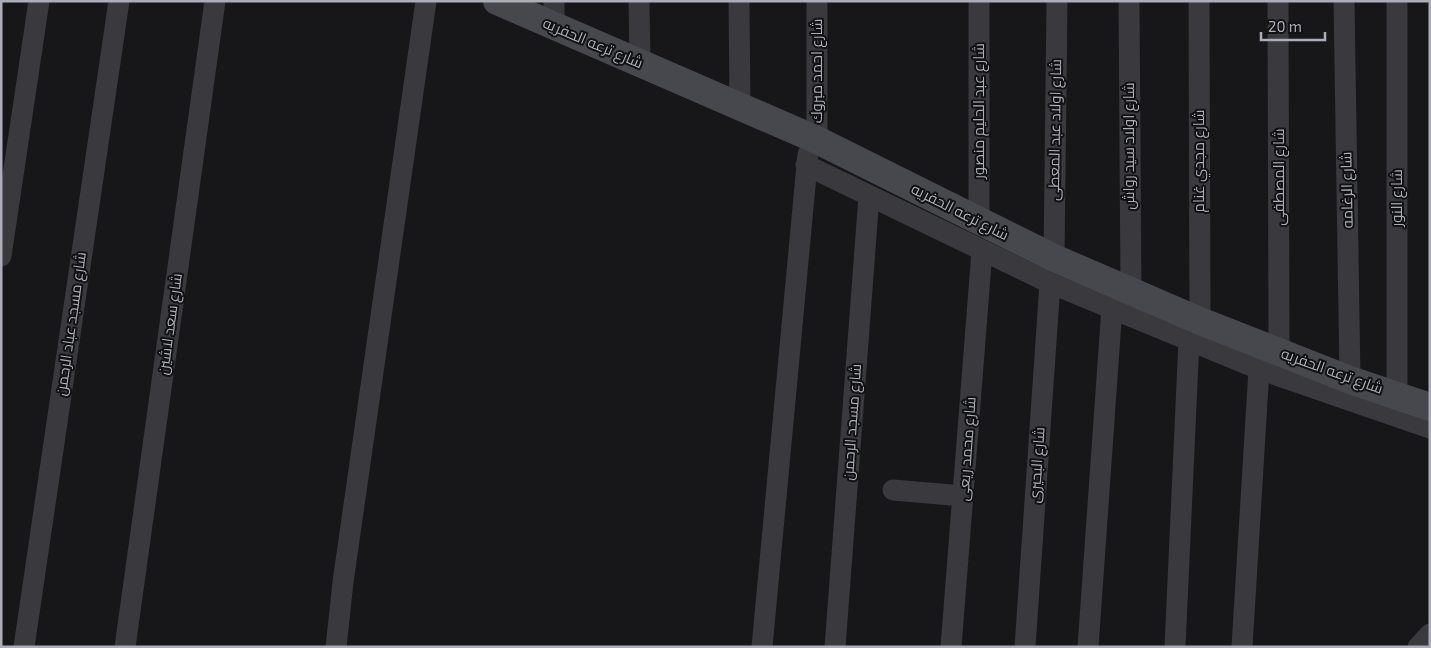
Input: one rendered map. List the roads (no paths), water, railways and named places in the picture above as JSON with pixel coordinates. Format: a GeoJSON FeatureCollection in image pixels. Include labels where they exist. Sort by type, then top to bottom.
{"type":"FeatureCollection","features":[{"type":"Feature","properties":{"kind":"street"},"geometry":{"type":"LineString","coordinates":[[1,256],[39,1]]}},
{"type":"Feature","properties":{"kind":"street","name":"شارع مسجد عباد الرحمن"},"geometry":{"type":"LineString","coordinates":[[24,647],[119,1]]}},
{"type":"Feature","properties":{"kind":"street","name":"شارع سعد لاشين"},"geometry":{"type":"LineString","coordinates":[[125,647],[215,1]]}},
{"type":"Feature","properties":{"kind":"street"},"geometry":{"type":"LineString","coordinates":[[336,647],[343,582],[426,1]]}},
{"type":"Feature","properties":{"kind":"street","name":"شارع ترعه الحفريه"},"geometry":{"type":"LineString","coordinates":[[498,1],[554,14],[640,63],[814,139],[979,221],[1052,271]]}},
{"type":"Feature","properties":{"kind":"street"},"geometry":{"type":"LineString","coordinates":[[639,1],[640,63]]}},
{"type":"Feature","properties":{"kind":"street"},"geometry":{"type":"LineString","coordinates":[[739,1],[740,107]]}},
{"type":"Feature","properties":{"kind":"street","name":"شارع احمد مبروك"},"geometry":{"type":"LineString","coordinates":[[762,647],[806,165],[814,139],[817,1]]}},
{"type":"Feature","properties":{"kind":"street","name":"شارع عبد الحليم منصور"},"geometry":{"type":"LineString","coordinates":[[979,1],[979,221]]}},
{"type":"Feature","properties":{"kind":"street","name":"شارع اولاد عبد المعطى"},"geometry":{"type":"LineString","coordinates":[[1052,271],[1057,1]]}},
{"type":"Feature","properties":{"kind":"street","name":"شارع اولاد سيد رواش"},"geometry":{"type":"LineString","coordinates":[[1088,647],[1121,299],[1129,1]]}},
{"type":"Feature","properties":{"kind":"street","name":"شارع مجدي غنام"},"geometry":{"type":"LineString","coordinates":[[1175,647],[1195,331],[1199,1]]}},
{"type":"Feature","properties":{"kind":"street","name":"شارع المصطفى"},"geometry":{"type":"LineString","coordinates":[[1242,647],[1269,360],[1278,1]]}},
{"type":"Feature","properties":{"kind":"street","name":"شارع الرغامه"},"geometry":{"type":"LineString","coordinates":[[1344,1],[1350,380]]}},
{"type":"Feature","properties":{"kind":"street","name":"شارع النور"},"geometry":{"type":"LineString","coordinates":[[1397,1],[1397,395]]}},
{"type":"Feature","properties":{"kind":"street","name":"شارع ترعه الحفريه"},"geometry":{"type":"LineString","coordinates":[[806,165],[982,251],[1052,271],[1430,428]]}},
{"type":"Feature","properties":{"kind":"street","name":"شارع مسجد الرحمن"},"geometry":{"type":"LineString","coordinates":[[835,647],[869,196]]}},
{"type":"Feature","properties":{"kind":"street","name":"شارع محمد ريعى"},"geometry":{"type":"LineString","coordinates":[[951,647],[982,251]]}},
{"type":"Feature","properties":{"kind":"street","name":"شارع البحيرى"},"geometry":{"type":"LineString","coordinates":[[1024,647],[1052,271]]}},
{"type":"Feature","properties":{"kind":"street","name":"شارع ترعه الحفريه"},"geometry":{"type":"LineString","coordinates":[[1269,360],[1350,380],[1430,407]]}},
{"type":"Feature","properties":{"kind":"street"},"geometry":{"type":"LineString","coordinates":[[893,490],[963,496]]}},
{"type":"Feature","properties":{"kind":"street"},"geometry":{"type":"LineString","coordinates":[[1418,647],[1430,634]]}}]}
